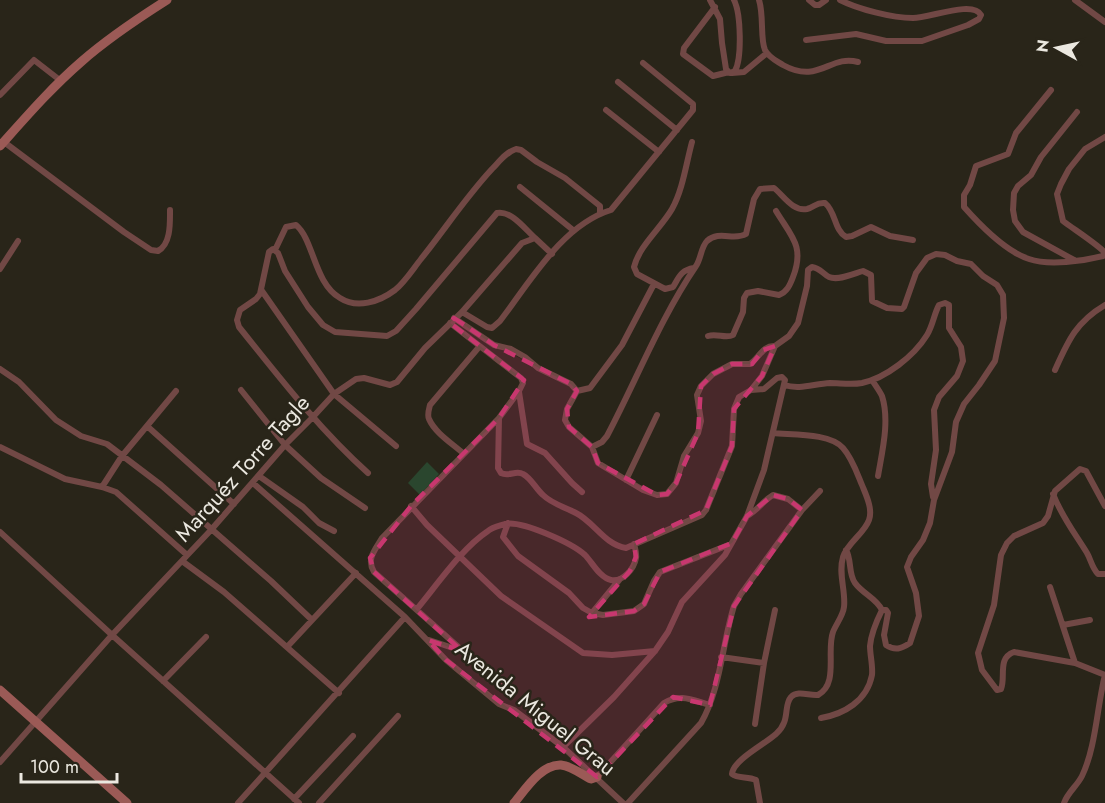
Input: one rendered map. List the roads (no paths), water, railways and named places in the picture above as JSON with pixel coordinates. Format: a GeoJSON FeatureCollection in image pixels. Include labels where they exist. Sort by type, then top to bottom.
{"type":"FeatureCollection","features":[{"type":"Feature","properties":{"kind":"street"},"geometry":{"type":"LineString","coordinates":[[167,0],[110,39],[61,81],[2,144],[151,250],[162,250],[164,246],[170,231],[170,210]]}},
{"type":"Feature","properties":{"kind":"street"},"geometry":{"type":"LineString","coordinates":[[710,0],[720,19],[726,69],[730,73]]}},
{"type":"Feature","properties":{"kind":"street"},"geometry":{"type":"LineString","coordinates":[[730,73],[737,68],[739,59],[738,17],[734,0]]}},
{"type":"Feature","properties":{"kind":"street"},"geometry":{"type":"LineString","coordinates":[[759,0],[762,10],[763,42],[767,53],[787,67],[813,73],[844,61],[858,62]]}},
{"type":"Feature","properties":{"kind":"street"},"geometry":{"type":"LineString","coordinates":[[809,0],[815,5],[826,0]]}},
{"type":"Feature","properties":{"kind":"street"},"geometry":{"type":"LineString","coordinates":[[806,40],[856,34],[886,41],[922,41],[968,25],[980,19],[981,15],[974,6],[961,5],[922,17],[906,18],[840,0]]}},
{"type":"Feature","properties":{"kind":"street"},"geometry":{"type":"LineString","coordinates":[[1075,0],[1105,22]]}},
{"type":"Feature","properties":{"kind":"street"},"geometry":{"type":"LineString","coordinates":[[715,7],[684,48],[683,54],[713,76],[744,72],[767,53]]}},
{"type":"Feature","properties":{"kind":"street"},"geometry":{"type":"LineString","coordinates":[[0,95],[34,60],[61,81]]}},
{"type":"Feature","properties":{"kind":"street"},"geometry":{"type":"LineString","coordinates":[[462,312],[492,328],[573,230],[600,212],[610,210],[693,110],[693,104],[643,63]]}},
{"type":"Feature","properties":{"kind":"street"},"geometry":{"type":"LineString","coordinates":[[618,82],[677,129]]}},
{"type":"Feature","properties":{"kind":"street"},"geometry":{"type":"LineString","coordinates":[[1051,90],[1016,133],[1008,154],[976,166],[964,195],[964,207],[990,233],[1025,257],[1039,261],[1077,261],[1103,256],[1104,250],[1063,221],[1057,194],[1069,169],[1085,149],[1105,136]]}},
{"type":"Feature","properties":{"kind":"street"},"geometry":{"type":"LineString","coordinates":[[606,110],[658,152]]}},
{"type":"Feature","properties":{"kind":"street"},"geometry":{"type":"LineString","coordinates":[[1077,112],[1041,157],[1031,175],[1018,186],[1014,193],[1013,210],[1017,226],[1023,232],[1077,261]]}},
{"type":"Feature","properties":{"kind":"street"},"geometry":{"type":"LineString","coordinates":[[692,142],[675,204],[634,265],[637,274],[662,289],[671,288],[681,273],[694,268]]}},
{"type":"Feature","properties":{"kind":"street"},"geometry":{"type":"LineString","coordinates":[[368,473],[336,445],[312,418],[239,327],[237,320],[240,310],[256,299],[262,291],[269,252],[275,250],[286,227],[296,225],[299,229],[330,291],[342,300],[351,303],[368,303],[395,290],[480,183],[504,156],[516,149],[565,178],[600,206],[600,212]]}},
{"type":"Feature","properties":{"kind":"street"},"geometry":{"type":"LineString","coordinates":[[520,187],[573,230]]}},
{"type":"Feature","properties":{"kind":"street"},"geometry":{"type":"LineString","coordinates":[[592,447],[602,442],[607,436],[679,290],[694,268],[708,240],[720,236],[741,237],[746,234],[755,195],[760,189],[769,187],[776,190],[799,209],[825,203],[830,207],[840,231],[846,237],[871,227],[886,234],[913,240]]}},
{"type":"Feature","properties":{"kind":"street"},"geometry":{"type":"LineString","coordinates":[[708,336],[733,335],[747,293],[758,291],[777,295],[784,293],[799,259],[797,246],[776,211]]}},
{"type":"Feature","properties":{"kind":"street"},"geometry":{"type":"LineString","coordinates":[[275,250],[308,307],[322,325],[335,332],[384,336],[393,333],[416,309],[497,213],[509,214],[552,254]]}},
{"type":"Feature","properties":{"kind":"street","name":"Marquéz Torre Tagle"},"geometry":{"type":"LineString","coordinates":[[0,762],[112,635],[334,394],[356,379],[364,378],[390,385],[397,382],[522,243],[527,239],[535,238]]}},
{"type":"Feature","properties":{"kind":"street"},"geometry":{"type":"LineString","coordinates":[[0,270],[18,241]]}},
{"type":"Feature","properties":{"kind":"street"},"geometry":{"type":"LineString","coordinates":[[799,259],[835,278],[862,271],[867,272],[870,275],[872,301],[887,308],[902,309],[907,302],[916,273],[927,258],[936,254],[971,264],[997,285],[1003,295],[1004,318],[995,361],[980,385],[964,404],[956,422],[952,452],[934,500],[930,523],[908,567],[916,593],[919,616],[910,644],[900,649],[892,649],[886,645],[884,635],[888,613],[882,610],[874,599],[854,582],[846,550]]}},
{"type":"Feature","properties":{"kind":"street"},"geometry":{"type":"LineString","coordinates":[[499,418],[498,468],[501,473],[523,474],[544,496],[578,513],[619,547],[626,548],[702,515],[732,446],[734,409],[739,397],[751,390],[762,376],[776,346],[789,336],[798,324],[807,286],[808,270],[812,267]]}},
{"type":"Feature","properties":{"kind":"street"},"geometry":{"type":"LineString","coordinates":[[654,285],[622,345],[590,387],[577,391],[567,409],[565,420],[569,427],[592,447],[598,463],[643,490],[657,495],[667,494],[676,483],[684,456],[699,433],[701,421],[698,395],[701,386],[713,374],[732,364],[750,364],[770,345],[776,346]]}},
{"type":"Feature","properties":{"kind":"street"},"geometry":{"type":"LineString","coordinates":[[262,291],[266,300],[334,394],[396,446]]}},
{"type":"Feature","properties":{"kind":"street"},"geometry":{"type":"LineString","coordinates":[[784,385],[799,388],[831,383],[857,384],[872,380],[894,367],[914,350],[929,332],[939,305],[943,303],[949,305],[949,328],[961,347],[963,362],[957,376],[939,398],[934,410],[936,458],[931,484],[934,500]]}},
{"type":"Feature","properties":{"kind":"street"},"geometry":{"type":"LineString","coordinates":[[1055,370],[1071,335],[1084,319],[1105,305]]}},
{"type":"Feature","properties":{"kind":"street"},"geometry":{"type":"LineString","coordinates":[[452,321],[494,345],[510,349],[525,357],[538,368],[571,384],[577,391]]}},
{"type":"Feature","properties":{"kind":"street"},"geometry":{"type":"LineString","coordinates":[[452,321],[479,347],[521,378],[523,383],[499,418],[382,538],[370,558],[370,566],[464,652],[510,687]]}},
{"type":"Feature","properties":{"kind":"street"},"geometry":{"type":"LineString","coordinates":[[464,454],[428,418],[428,412],[430,405],[479,347]]}},
{"type":"Feature","properties":{"kind":"street"},"geometry":{"type":"LineString","coordinates":[[0,369],[19,382],[56,420],[81,436],[107,444],[185,505],[312,620]]}},
{"type":"Feature","properties":{"kind":"street"},"geometry":{"type":"LineString","coordinates":[[563,747],[614,697],[656,651],[682,602],[725,555],[747,516],[764,470],[785,380],[777,378],[764,389],[751,390]]}},
{"type":"Feature","properties":{"kind":"street"},"geometry":{"type":"LineString","coordinates":[[872,380],[880,392],[883,403],[884,441],[878,476]]}},
{"type":"Feature","properties":{"kind":"street"},"geometry":{"type":"LineString","coordinates":[[241,390],[285,445],[321,478],[364,508]]}},
{"type":"Feature","properties":{"kind":"street"},"geometry":{"type":"LineString","coordinates":[[102,487],[122,456],[176,391]]}},
{"type":"Feature","properties":{"kind":"street"},"geometry":{"type":"LineString","coordinates":[[519,391],[525,441],[545,453],[582,492]]}},
{"type":"Feature","properties":{"kind":"street"},"geometry":{"type":"LineString","coordinates":[[626,480],[657,414]]}},
{"type":"Feature","properties":{"kind":"street"},"geometry":{"type":"LineString","coordinates":[[147,426],[234,504]]}},
{"type":"Feature","properties":{"kind":"street"},"geometry":{"type":"LineString","coordinates":[[760,803],[756,780],[750,777],[735,776],[732,774],[733,768],[781,730],[786,722],[792,696],[799,693],[818,695],[827,687],[830,673],[831,640],[844,607],[842,563],[846,550],[866,526],[870,513],[867,495],[846,451],[836,442],[773,433]]}},
{"type":"Feature","properties":{"kind":"street"},"geometry":{"type":"LineString","coordinates":[[0,447],[65,479],[116,492],[184,558],[339,693]]}},
{"type":"Feature","properties":{"kind":"street"},"geometry":{"type":"LineString","coordinates":[[1064,803],[1082,778],[1089,755],[1105,675],[1076,663],[1012,652],[1004,663],[1003,687],[997,690],[982,670],[978,653],[994,605],[999,559],[1002,551],[1014,536],[1043,523],[1048,516],[1053,494],[1078,470],[1082,469],[1087,473],[1105,506]]}},
{"type":"Feature","properties":{"kind":"street"},"geometry":{"type":"LineString","coordinates":[[259,476],[303,507],[319,523],[334,531]]}},
{"type":"Feature","properties":{"kind":"street","name":"Avenida Miguel Grau"},"geometry":{"type":"LineString","coordinates":[[253,483],[405,617],[446,660],[499,704],[514,710],[563,747],[623,803]]}},
{"type":"Feature","properties":{"kind":"street"},"geometry":{"type":"LineString","coordinates":[[628,803],[701,723],[710,705],[729,623],[741,594],[802,510],[820,491]]}},
{"type":"Feature","properties":{"kind":"street"},"geometry":{"type":"LineString","coordinates":[[1053,494],[1061,515],[1088,555],[1094,570],[1098,574],[1105,574]]}},
{"type":"Feature","properties":{"kind":"street"},"geometry":{"type":"LineString","coordinates":[[747,516],[756,512],[773,495],[788,499],[802,510]]}},
{"type":"Feature","properties":{"kind":"street"},"geometry":{"type":"LineString","coordinates":[[411,506],[459,558],[501,596],[582,653],[612,655],[656,651]]}},
{"type":"Feature","properties":{"kind":"street"},"geometry":{"type":"LineString","coordinates":[[417,609],[459,558],[489,530],[508,523],[553,536],[572,545],[586,555],[608,580],[620,579]]}},
{"type":"Feature","properties":{"kind":"street"},"geometry":{"type":"LineString","coordinates":[[508,523],[503,537],[518,556],[569,593],[583,608],[603,615],[634,611],[644,603],[660,572],[732,543]]}},
{"type":"Feature","properties":{"kind":"street"},"geometry":{"type":"LineString","coordinates":[[0,531],[297,801],[353,736]]}},
{"type":"Feature","properties":{"kind":"street"},"geometry":{"type":"LineString","coordinates":[[592,613],[620,579],[630,571],[636,557],[634,544]]}},
{"type":"Feature","properties":{"kind":"street"},"geometry":{"type":"LineString","coordinates":[[287,647],[356,573]]}},
{"type":"Feature","properties":{"kind":"street"},"geometry":{"type":"LineString","coordinates":[[1050,587],[1076,663]]}},
{"type":"Feature","properties":{"kind":"street"},"geometry":{"type":"LineString","coordinates":[[754,724],[775,610]]}},
{"type":"Feature","properties":{"kind":"street"},"geometry":{"type":"LineString","coordinates":[[821,718],[837,715],[852,708],[865,692],[872,675],[870,645],[882,610]]}},
{"type":"Feature","properties":{"kind":"street"},"geometry":{"type":"LineString","coordinates":[[238,803],[405,617]]}},
{"type":"Feature","properties":{"kind":"street"},"geometry":{"type":"LineString","coordinates":[[1063,626],[1090,620]]}},
{"type":"Feature","properties":{"kind":"street"},"geometry":{"type":"LineString","coordinates":[[163,681],[206,637]]}},
{"type":"Feature","properties":{"kind":"street"},"geometry":{"type":"LineString","coordinates":[[429,640],[464,652]]}},
{"type":"Feature","properties":{"kind":"street"},"geometry":{"type":"LineString","coordinates":[[721,657],[764,663]]}},
{"type":"Feature","properties":{"kind":"street"},"geometry":{"type":"LineString","coordinates":[[0,690],[127,803]]}},
{"type":"Feature","properties":{"kind":"street"},"geometry":{"type":"LineString","coordinates":[[514,803],[539,774],[550,767],[563,765],[591,779],[597,777],[664,704],[674,697],[710,705]]}},
{"type":"Feature","properties":{"kind":"street"},"geometry":{"type":"LineString","coordinates":[[319,803],[398,716]]}}]}
